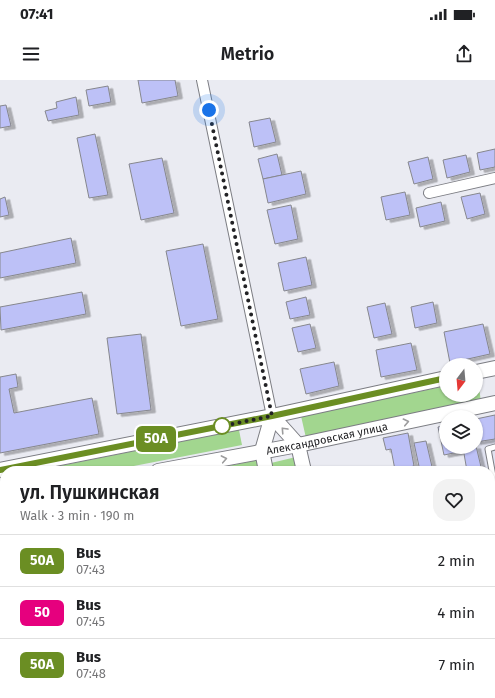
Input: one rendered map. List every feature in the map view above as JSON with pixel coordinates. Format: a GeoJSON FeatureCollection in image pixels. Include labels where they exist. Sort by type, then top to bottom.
{"type":"FeatureCollection","features":[{"type":"Feature","properties":{"kind":"street"},"geometry":{"type":"LineString","coordinates":[[202,80],[272,416],[262,451],[265,466]]}},
{"type":"Feature","properties":{"kind":"street"},"geometry":{"type":"LineString","coordinates":[[428,193],[495,178]]}},
{"type":"Feature","properties":{"kind":"street"},"geometry":{"type":"LineString","coordinates":[[483,371],[495,368]]}},
{"type":"Feature","properties":{"kind":"street"},"geometry":{"type":"LineString","coordinates":[[20,466],[272,416],[439,380]]}},
{"type":"Feature","properties":{"kind":"street","name":"Александровская улица"},"geometry":{"type":"LineString","coordinates":[[184,466],[298,445],[495,403]]}},
{"type":"Feature","properties":{"kind":"street"},"geometry":{"type":"LineString","coordinates":[[272,416],[298,445],[303,466]]}},
{"type":"Feature","properties":{"kind":"lane"},"geometry":{"type":"LineString","coordinates":[[491,466],[488,449],[495,447]]}},
{"type":"Feature","properties":{"kind":"shaded area"},"geometry":{"type":"Polygon","coordinates":[[[495,415],[495,466],[466,466],[464,454],[483,454],[483,418],[495,415]]]}},
{"type":"Feature","properties":{"kind":"green space"},"geometry":{"type":"Polygon","coordinates":[[[439,387],[439,402],[481,402],[306,438],[301,416],[439,387]]]}},
{"type":"Feature","properties":{"kind":"green space"},"geometry":{"type":"Polygon","coordinates":[[[239,430],[242,445],[134,466],[59,466],[239,430]]]}},
{"type":"Feature","properties":{"kind":"green space"},"geometry":{"type":"Polygon","coordinates":[[[296,457],[297,466],[272,466],[271,463],[296,457]]]}},
{"type":"Feature","properties":{"kind":"green space"},"geometry":{"type":"Polygon","coordinates":[[[257,460],[258,466],[228,466],[257,460]]]}},
{"type":"Feature","properties":{"kind":"building"},"geometry":{"type":"Polygon","coordinates":[[[138,80],[175,80],[178,96],[142,103],[138,80]]]}},
{"type":"Feature","properties":{"kind":"building"},"geometry":{"type":"Polygon","coordinates":[[[108,86],[111,102],[89,106],[86,90],[108,86]]]}},
{"type":"Feature","properties":{"kind":"building"},"geometry":{"type":"Polygon","coordinates":[[[76,97],[79,115],[48,121],[45,111],[57,108],[56,102],[76,97]]]}},
{"type":"Feature","properties":{"kind":"building"},"geometry":{"type":"Polygon","coordinates":[[[6,105],[11,126],[0,128],[0,106],[6,105]]]}},
{"type":"Feature","properties":{"kind":"building"},"geometry":{"type":"Polygon","coordinates":[[[270,118],[276,142],[254,147],[249,122],[270,118]]]}},
{"type":"Feature","properties":{"kind":"building"},"geometry":{"type":"Polygon","coordinates":[[[95,134],[108,195],[89,198],[77,138],[95,134]]]}},
{"type":"Feature","properties":{"kind":"building"},"geometry":{"type":"Polygon","coordinates":[[[495,149],[495,167],[480,170],[477,153],[495,149]]]}},
{"type":"Feature","properties":{"kind":"building"},"geometry":{"type":"Polygon","coordinates":[[[277,154],[282,175],[263,179],[258,159],[277,154]]]}},
{"type":"Feature","properties":{"kind":"building"},"geometry":{"type":"Polygon","coordinates":[[[466,155],[470,172],[447,178],[443,160],[466,155]]]}},
{"type":"Feature","properties":{"kind":"building"},"geometry":{"type":"Polygon","coordinates":[[[428,157],[433,179],[414,184],[408,162],[428,157]]]}},
{"type":"Feature","properties":{"kind":"building"},"geometry":{"type":"Polygon","coordinates":[[[162,158],[174,213],[141,220],[129,164],[162,158]]]}},
{"type":"Feature","properties":{"kind":"building"},"geometry":{"type":"Polygon","coordinates":[[[301,171],[306,194],[268,203],[263,179],[301,171]]]}},
{"type":"Feature","properties":{"kind":"building"},"geometry":{"type":"Polygon","coordinates":[[[405,192],[410,215],[386,220],[381,197],[405,192]]]}},
{"type":"Feature","properties":{"kind":"building"},"geometry":{"type":"Polygon","coordinates":[[[480,193],[485,214],[467,219],[461,197],[480,193]]]}},
{"type":"Feature","properties":{"kind":"building"},"geometry":{"type":"Polygon","coordinates":[[[5,197],[9,215],[0,217],[0,199],[5,197]]]}},
{"type":"Feature","properties":{"kind":"building"},"geometry":{"type":"Polygon","coordinates":[[[441,202],[445,221],[420,227],[416,208],[441,202]]]}},
{"type":"Feature","properties":{"kind":"building"},"geometry":{"type":"Polygon","coordinates":[[[291,205],[298,239],[275,244],[267,210],[291,205]]]}},
{"type":"Feature","properties":{"kind":"building"},"geometry":{"type":"Polygon","coordinates":[[[71,238],[76,263],[0,278],[0,253],[71,238]]]}},
{"type":"Feature","properties":{"kind":"building"},"geometry":{"type":"Polygon","coordinates":[[[203,244],[218,319],[181,326],[166,251],[203,244]]]}},
{"type":"Feature","properties":{"kind":"building"},"geometry":{"type":"Polygon","coordinates":[[[306,257],[312,285],[284,291],[278,263],[306,257]]]}},
{"type":"Feature","properties":{"kind":"building"},"geometry":{"type":"Polygon","coordinates":[[[82,292],[86,314],[1,330],[0,307],[82,292]]]}},
{"type":"Feature","properties":{"kind":"building"},"geometry":{"type":"Polygon","coordinates":[[[306,297],[310,315],[290,319],[286,302],[306,297]]]}},
{"type":"Feature","properties":{"kind":"building"},"geometry":{"type":"Polygon","coordinates":[[[433,302],[437,323],[415,328],[411,307],[433,302]]]}},
{"type":"Feature","properties":{"kind":"building"},"geometry":{"type":"Polygon","coordinates":[[[385,303],[392,334],[374,338],[367,307],[385,303]]]}},
{"type":"Feature","properties":{"kind":"building"},"geometry":{"type":"Polygon","coordinates":[[[310,324],[316,348],[298,352],[292,328],[310,324]]]}},
{"type":"Feature","properties":{"kind":"building"},"geometry":{"type":"Polygon","coordinates":[[[483,324],[490,354],[472,358],[449,358],[444,332],[483,324]]]}},
{"type":"Feature","properties":{"kind":"building"},"geometry":{"type":"Polygon","coordinates":[[[141,334],[151,410],[117,414],[107,338],[141,334]]]}},
{"type":"Feature","properties":{"kind":"building"},"geometry":{"type":"Polygon","coordinates":[[[411,343],[417,370],[381,377],[376,350],[411,343]]]}},
{"type":"Feature","properties":{"kind":"building"},"geometry":{"type":"Polygon","coordinates":[[[334,362],[339,386],[306,394],[300,369],[334,362]]]}},
{"type":"Feature","properties":{"kind":"building"},"geometry":{"type":"Polygon","coordinates":[[[16,374],[18,387],[9,389],[14,413],[92,398],[99,434],[0,453],[0,377],[16,374]]]}},
{"type":"Feature","properties":{"kind":"building"},"geometry":{"type":"Polygon","coordinates":[[[495,415],[495,439],[483,441],[483,418],[495,415]]]}},
{"type":"Feature","properties":{"kind":"building"},"geometry":{"type":"Polygon","coordinates":[[[408,433],[414,466],[394,466],[391,449],[386,450],[383,438],[408,433]]]}},
{"type":"Feature","properties":{"kind":"building"},"geometry":{"type":"Polygon","coordinates":[[[426,441],[432,466],[419,466],[414,443],[426,441]]]}},
{"type":"Feature","properties":{"kind":"building"},"geometry":{"type":"Polygon","coordinates":[[[464,454],[478,454],[481,466],[466,466],[464,454]]]}},
{"type":"Feature","properties":{"kind":"bus line","name":"50А"},"geometry":{"type":"LineString","coordinates":[[20,466],[272,416],[439,380]]}},
{"type":"Feature","properties":{"kind":"route"},"geometry":{"type":"LineString","coordinates":[[209,110],[272,416],[222,426]]}}]}
